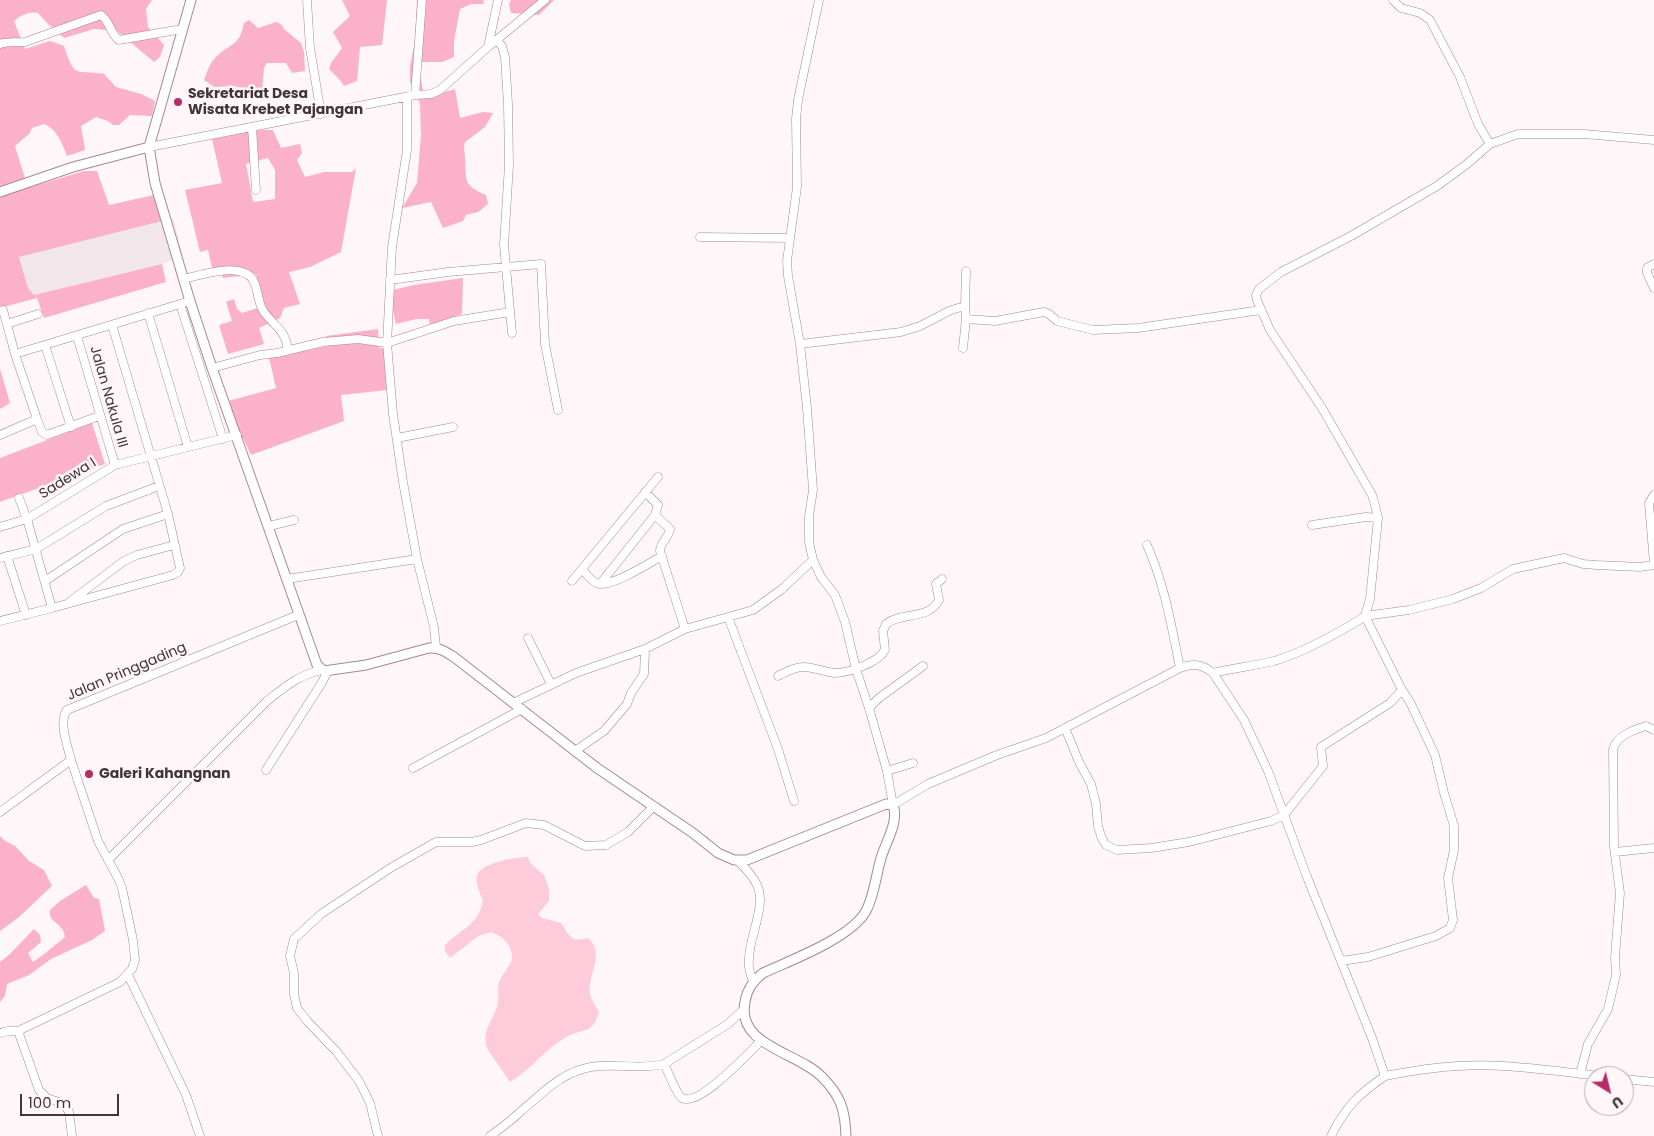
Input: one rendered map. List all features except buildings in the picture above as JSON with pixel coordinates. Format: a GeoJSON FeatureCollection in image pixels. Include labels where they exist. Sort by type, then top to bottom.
{"type":"FeatureCollection","features":[{"type":"Feature","properties":{"kind":"street"},"geometry":{"type":"LineString","coordinates":[[191,0],[149,147],[155,183],[212,368],[269,526],[298,615],[317,665],[324,670]]}},
{"type":"Feature","properties":{"kind":"street"},"geometry":{"type":"LineString","coordinates":[[307,0],[310,48],[321,114]]}},
{"type":"Feature","properties":{"kind":"street"},"geometry":{"type":"LineString","coordinates":[[422,0],[407,150],[392,247],[387,342],[393,414],[403,482],[417,559],[434,628],[436,647]]}},
{"type":"Feature","properties":{"kind":"street"},"geometry":{"type":"LineString","coordinates":[[488,47],[498,0]]}},
{"type":"Feature","properties":{"kind":"street"},"geometry":{"type":"LineString","coordinates":[[0,191],[73,167],[149,147],[411,96],[431,94],[440,90],[496,40],[545,0]]}},
{"type":"Feature","properties":{"kind":"street"},"geometry":{"type":"LineString","coordinates":[[819,0],[796,109],[797,187],[790,238],[788,276],[800,344],[812,481],[809,542],[813,560],[821,577],[835,595],[844,622],[856,669],[888,771],[892,805],[895,811],[866,911],[859,920],[834,939],[763,973],[753,981],[746,995],[743,1010],[747,1026],[761,1041],[820,1075],[831,1087],[843,1107],[846,1136]]}},
{"type":"Feature","properties":{"kind":"street"},"geometry":{"type":"LineString","coordinates":[[1393,0],[1400,8],[1420,13],[1430,20],[1460,77],[1478,124],[1490,144]]}},
{"type":"Feature","properties":{"kind":"street"},"geometry":{"type":"LineString","coordinates":[[0,44],[25,42],[101,15],[106,19],[114,36],[119,40],[182,29]]}},
{"type":"Feature","properties":{"kind":"street"},"geometry":{"type":"LineString","coordinates":[[496,40],[502,46],[505,57],[508,104],[509,165],[504,245],[512,333]]}},
{"type":"Feature","properties":{"kind":"street"},"geometry":{"type":"LineString","coordinates":[[252,127],[256,190]]}},
{"type":"Feature","properties":{"kind":"street"},"geometry":{"type":"LineString","coordinates":[[1341,961],[1368,957],[1423,940],[1445,932],[1452,924],[1448,878],[1454,850],[1454,826],[1435,755],[1410,702],[1402,690],[1365,616],[1370,599],[1378,518],[1372,496],[1322,408],[1270,330],[1256,295],[1259,289],[1281,272],[1351,236],[1437,186],[1490,144],[1518,134],[1593,135],[1654,140]]}},
{"type":"Feature","properties":{"kind":"street"},"geometry":{"type":"LineString","coordinates":[[700,237],[790,238]]}},
{"type":"Feature","properties":{"kind":"street"},"geometry":{"type":"LineString","coordinates":[[390,280],[448,272],[541,264],[546,344],[558,410]]}},
{"type":"Feature","properties":{"kind":"street"},"geometry":{"type":"LineString","coordinates":[[1654,264],[1647,268],[1647,273],[1654,288]]}},
{"type":"Feature","properties":{"kind":"street"},"geometry":{"type":"LineString","coordinates":[[184,279],[213,272],[239,271],[248,275],[254,281],[264,312],[285,336],[288,350]]}},
{"type":"Feature","properties":{"kind":"street"},"geometry":{"type":"LineString","coordinates":[[963,348],[966,319],[966,271]]}},
{"type":"Feature","properties":{"kind":"street"},"geometry":{"type":"LineString","coordinates":[[16,354],[190,301]]}},
{"type":"Feature","properties":{"kind":"street"},"geometry":{"type":"LineString","coordinates":[[180,304],[223,439]]}},
{"type":"Feature","properties":{"kind":"street"},"geometry":{"type":"LineString","coordinates":[[800,344],[902,332],[920,326],[950,310],[965,306]]}},
{"type":"Feature","properties":{"kind":"street"},"geometry":{"type":"LineString","coordinates":[[3,310],[37,419],[45,435],[56,433],[100,416]]}},
{"type":"Feature","properties":{"kind":"street"},"geometry":{"type":"LineString","coordinates":[[966,319],[995,321],[1044,312],[1057,322],[1092,330],[1138,328],[1261,310]]}},
{"type":"Feature","properties":{"kind":"street"},"geometry":{"type":"LineString","coordinates":[[212,368],[260,355],[315,344],[358,339],[387,342],[454,321],[510,312]]}},
{"type":"Feature","properties":{"kind":"street"},"geometry":{"type":"LineString","coordinates":[[7,324],[38,314]]}},
{"type":"Feature","properties":{"kind":"street"},"geometry":{"type":"LineString","coordinates":[[148,314],[188,447]]}},
{"type":"Feature","properties":{"kind":"street"},"geometry":{"type":"LineString","coordinates":[[0,621],[177,574],[180,568],[168,514],[112,325]]}},
{"type":"Feature","properties":{"kind":"street","name":"Jalan Nakula III"},"geometry":{"type":"LineString","coordinates":[[76,336],[115,465]]}},
{"type":"Feature","properties":{"kind":"street"},"geometry":{"type":"LineString","coordinates":[[45,345],[71,427]]}},
{"type":"Feature","properties":{"kind":"street"},"geometry":{"type":"LineString","coordinates":[[216,416],[229,412]]}},
{"type":"Feature","properties":{"kind":"street"},"geometry":{"type":"LineString","coordinates":[[0,435],[37,419]]}},
{"type":"Feature","properties":{"kind":"street"},"geometry":{"type":"LineString","coordinates":[[397,438],[453,427]]}},
{"type":"Feature","properties":{"kind":"street","name":"Sadewa I"},"geometry":{"type":"LineString","coordinates":[[0,527],[27,519],[115,465],[237,435]]}},
{"type":"Feature","properties":{"kind":"street"},"geometry":{"type":"LineString","coordinates":[[572,581],[658,477]]}},
{"type":"Feature","properties":{"kind":"street"},"geometry":{"type":"LineString","coordinates":[[26,615],[4,557],[36,549],[106,506],[159,486]]}},
{"type":"Feature","properties":{"kind":"street"},"geometry":{"type":"LineString","coordinates":[[600,584],[655,515],[658,506],[645,492]]}},
{"type":"Feature","properties":{"kind":"street"},"geometry":{"type":"LineString","coordinates":[[1214,674],[1286,657],[1332,635],[1365,616],[1409,610],[1453,599],[1481,588],[1513,569],[1564,558],[1583,564],[1640,567],[1654,564],[1649,503],[1654,495]]}},
{"type":"Feature","properties":{"kind":"street"},"geometry":{"type":"LineString","coordinates":[[19,498],[27,519],[52,608]]}},
{"type":"Feature","properties":{"kind":"street"},"geometry":{"type":"LineString","coordinates":[[45,581],[123,529],[168,514]]}},
{"type":"Feature","properties":{"kind":"street"},"geometry":{"type":"LineString","coordinates":[[655,515],[670,529],[660,547],[685,629]]}},
{"type":"Feature","properties":{"kind":"street"},"geometry":{"type":"LineString","coordinates":[[1312,525],[1366,517],[1378,518]]}},
{"type":"Feature","properties":{"kind":"street"},"geometry":{"type":"LineString","coordinates":[[269,526],[294,520]]}},
{"type":"Feature","properties":{"kind":"street"},"geometry":{"type":"LineString","coordinates":[[66,604],[124,561],[174,544]]}},
{"type":"Feature","properties":{"kind":"street"},"geometry":{"type":"LineString","coordinates":[[1147,545],[1158,569],[1165,594],[1180,668]]}},
{"type":"Feature","properties":{"kind":"street"},"geometry":{"type":"LineString","coordinates":[[582,569],[596,583],[600,584],[626,576],[662,556]]}},
{"type":"Feature","properties":{"kind":"street"},"geometry":{"type":"LineString","coordinates":[[287,579],[417,559]]}},
{"type":"Feature","properties":{"kind":"street"},"geometry":{"type":"LineString","coordinates":[[513,703],[576,673],[645,649],[685,629],[753,610],[770,600],[813,560]]}},
{"type":"Feature","properties":{"kind":"street"},"geometry":{"type":"LineString","coordinates":[[778,676],[802,667],[833,673],[856,669],[879,657],[884,652],[886,646],[883,632],[886,624],[899,618],[926,612],[935,606],[939,598],[936,584],[942,579]]}},
{"type":"Feature","properties":{"kind":"street","name":"Jalan Pringgading"},"geometry":{"type":"LineString","coordinates":[[128,975],[135,960],[133,940],[122,888],[98,842],[71,760],[63,716],[67,710],[298,615]]}},
{"type":"Feature","properties":{"kind":"street"},"geometry":{"type":"LineString","coordinates":[[728,617],[778,748],[794,801]]}},
{"type":"Feature","properties":{"kind":"street"},"geometry":{"type":"LineString","coordinates":[[528,638],[551,684]]}},
{"type":"Feature","properties":{"kind":"street"},"geometry":{"type":"LineString","coordinates":[[108,860],[267,701],[295,679],[306,673],[366,664],[436,647],[454,657],[575,751],[693,833],[718,853],[739,862],[756,882],[760,892],[758,916],[749,958],[749,972],[753,981]]}},
{"type":"Feature","properties":{"kind":"street"},"geometry":{"type":"LineString","coordinates":[[575,751],[604,731],[627,704],[632,693],[643,678],[645,649]]}},
{"type":"Feature","properties":{"kind":"street"},"geometry":{"type":"LineString","coordinates":[[739,862],[785,846],[886,804],[892,805],[928,784],[1046,738],[1180,668],[1189,664],[1198,665],[1207,668],[1214,674],[1244,720],[1268,771],[1385,1076]]}},
{"type":"Feature","properties":{"kind":"street"},"geometry":{"type":"LineString","coordinates":[[869,708],[879,698],[924,666]]}},
{"type":"Feature","properties":{"kind":"street"},"geometry":{"type":"LineString","coordinates":[[266,770],[317,691],[324,670]]}},
{"type":"Feature","properties":{"kind":"street"},"geometry":{"type":"LineString","coordinates":[[1065,728],[1079,762],[1091,784],[1096,804],[1099,832],[1106,845],[1125,851],[1180,844],[1221,835],[1271,821],[1284,815],[1323,766],[1321,747],[1390,702],[1402,690]]}},
{"type":"Feature","properties":{"kind":"street"},"geometry":{"type":"LineString","coordinates":[[413,768],[522,709]]}},
{"type":"Feature","properties":{"kind":"street"},"geometry":{"type":"LineString","coordinates":[[1580,1074],[1588,1044],[1608,1008],[1616,975],[1616,944],[1620,893],[1615,852],[1614,743],[1642,728],[1649,727],[1654,730]]}},
{"type":"Feature","properties":{"kind":"street"},"geometry":{"type":"LineString","coordinates":[[0,812],[71,760]]}},
{"type":"Feature","properties":{"kind":"street"},"geometry":{"type":"LineString","coordinates":[[888,771],[913,763]]}},
{"type":"Feature","properties":{"kind":"street"},"geometry":{"type":"LineString","coordinates":[[378,1136],[370,1103],[359,1081],[336,1051],[297,1008],[294,994],[294,973],[290,956],[294,939],[321,914],[392,867],[436,842],[472,842],[481,840],[526,822],[544,825],[584,846],[606,845],[628,832],[654,806]]}},
{"type":"Feature","properties":{"kind":"street"},"geometry":{"type":"LineString","coordinates":[[1615,852],[1654,848]]}},
{"type":"Feature","properties":{"kind":"street"},"geometry":{"type":"LineString","coordinates":[[0,1033],[18,1031],[120,982],[128,975],[186,1095],[200,1136]]}},
{"type":"Feature","properties":{"kind":"street"},"geometry":{"type":"LineString","coordinates":[[490,1136],[554,1083],[578,1070],[600,1066],[653,1066],[664,1064],[728,1024],[743,1010]]}},
{"type":"Feature","properties":{"kind":"street"},"geometry":{"type":"LineString","coordinates":[[18,1031],[39,1090],[47,1098],[64,1104],[69,1112],[72,1136]]}},
{"type":"Feature","properties":{"kind":"street"},"geometry":{"type":"LineString","coordinates":[[664,1064],[680,1096],[684,1099],[693,1098],[718,1082],[761,1041]]}},
{"type":"Feature","properties":{"kind":"street"},"geometry":{"type":"LineString","coordinates":[[1332,1136],[1339,1121],[1354,1099],[1385,1076],[1433,1068],[1464,1066],[1503,1066],[1584,1074]]}},
{"type":"Feature","properties":{"kind":"street"},"geometry":{"type":"LineString","coordinates":[[1634,1080],[1654,1082]]}},
{"type":"Feature","properties":{"kind":"shaded area"},"geometry":{"type":"Polygon","coordinates":[[[0,0],[152,0],[146,9],[148,27],[164,45],[160,57],[154,62],[117,31],[94,29],[64,38],[38,13],[25,14],[14,21],[25,49],[50,41],[64,46],[71,64],[77,71],[104,74],[116,87],[141,94],[155,101],[152,116],[130,115],[119,125],[113,125],[96,117],[81,126],[85,150],[67,156],[61,141],[49,126],[44,124],[32,128],[29,134],[15,146],[28,188],[84,171],[97,171],[109,205],[154,195],[162,221],[19,257],[28,288],[34,295],[162,264],[166,282],[44,318],[37,298],[0,308],[0,0]]]}},
{"type":"Feature","properties":{"kind":"shaded area"},"geometry":{"type":"Polygon","coordinates":[[[342,0],[387,0],[382,45],[360,47],[357,81],[344,86],[329,69],[342,48],[333,32],[350,16],[342,0]]]}},
{"type":"Feature","properties":{"kind":"shaded area"},"geometry":{"type":"Polygon","coordinates":[[[417,0],[484,0],[483,4],[471,4],[460,9],[454,41],[454,57],[442,62],[421,62],[419,73],[425,98],[455,89],[460,118],[483,112],[493,113],[485,127],[465,142],[464,146],[467,181],[473,188],[486,195],[488,204],[478,212],[466,215],[463,221],[443,228],[431,202],[402,208],[417,183],[421,135],[420,104],[410,81],[410,66],[415,41],[417,0]]]}},
{"type":"Feature","properties":{"kind":"shaded area"},"geometry":{"type":"Polygon","coordinates":[[[511,0],[554,0],[539,15],[511,13],[509,4],[511,0]]]}},
{"type":"Feature","properties":{"kind":"shaded area"},"geometry":{"type":"Polygon","coordinates":[[[249,20],[258,28],[276,22],[281,24],[284,29],[301,43],[304,52],[305,71],[292,73],[286,63],[267,63],[264,68],[262,92],[250,93],[245,89],[234,86],[214,87],[204,80],[212,61],[237,40],[244,23],[249,20]]]}},
{"type":"Feature","properties":{"kind":"shaded area"},"geometry":{"type":"Polygon","coordinates":[[[260,130],[273,130],[281,148],[300,144],[302,153],[297,160],[305,177],[324,172],[352,172],[356,168],[341,252],[310,267],[289,272],[300,304],[284,308],[280,318],[259,328],[264,344],[228,354],[219,325],[232,321],[226,302],[234,299],[237,309],[242,313],[264,306],[256,274],[223,278],[219,268],[212,268],[208,250],[200,252],[185,190],[222,183],[212,139],[260,130]],[[268,158],[246,164],[253,202],[275,199],[275,170],[268,158]]]}},
{"type":"Feature","properties":{"kind":"shaded area"},"geometry":{"type":"Polygon","coordinates":[[[173,218],[183,256],[162,264],[34,295],[28,288],[19,257],[173,218]]]}},
{"type":"Feature","properties":{"kind":"shaded area"},"geometry":{"type":"Polygon","coordinates":[[[463,278],[462,314],[430,325],[429,319],[416,319],[396,324],[393,311],[393,290],[463,278]]]}},
{"type":"Feature","properties":{"kind":"shaded area"},"geometry":{"type":"Polygon","coordinates":[[[378,329],[379,348],[384,348],[387,390],[341,395],[344,421],[251,455],[243,438],[234,441],[221,403],[276,388],[269,358],[328,346],[326,336],[378,329]]]}},
{"type":"Feature","properties":{"kind":"shaded area"},"geometry":{"type":"Polygon","coordinates":[[[0,369],[10,403],[0,409],[0,369]]]}},
{"type":"Feature","properties":{"kind":"shaded area"},"geometry":{"type":"Polygon","coordinates":[[[92,423],[105,464],[0,502],[0,458],[92,423]]]}},
{"type":"Feature","properties":{"kind":"shaded area"},"geometry":{"type":"Polygon","coordinates":[[[0,836],[15,846],[29,861],[44,870],[52,886],[19,917],[0,931],[0,836]]]}},
{"type":"Feature","properties":{"kind":"shaded area"},"geometry":{"type":"Polygon","coordinates":[[[528,857],[530,863],[544,875],[549,889],[549,901],[538,914],[542,918],[561,923],[574,939],[588,938],[593,944],[596,958],[590,994],[599,1012],[597,1019],[591,1027],[560,1041],[510,1082],[488,1050],[485,1036],[497,1008],[499,982],[512,958],[511,949],[502,938],[491,932],[478,936],[450,958],[445,951],[445,945],[478,915],[483,900],[477,882],[479,871],[491,864],[528,857]]]}},
{"type":"Feature","properties":{"kind":"shaded area"},"geometry":{"type":"Polygon","coordinates":[[[86,885],[94,898],[99,899],[105,931],[92,940],[51,959],[29,975],[7,984],[5,996],[0,1002],[0,962],[34,929],[40,935],[41,942],[28,953],[33,962],[65,937],[63,930],[52,919],[50,910],[60,901],[86,885]]]}},
{"type":"Feature","properties":{"kind":"place","name":"Sekretariat Desa Wisata Krebet Pajangan"},"geometry":{"type":"Point","coordinates":[178,102]}},
{"type":"Feature","properties":{"kind":"place","name":"Galeri Kahangnan"},"geometry":{"type":"Point","coordinates":[89,774]}}]}
